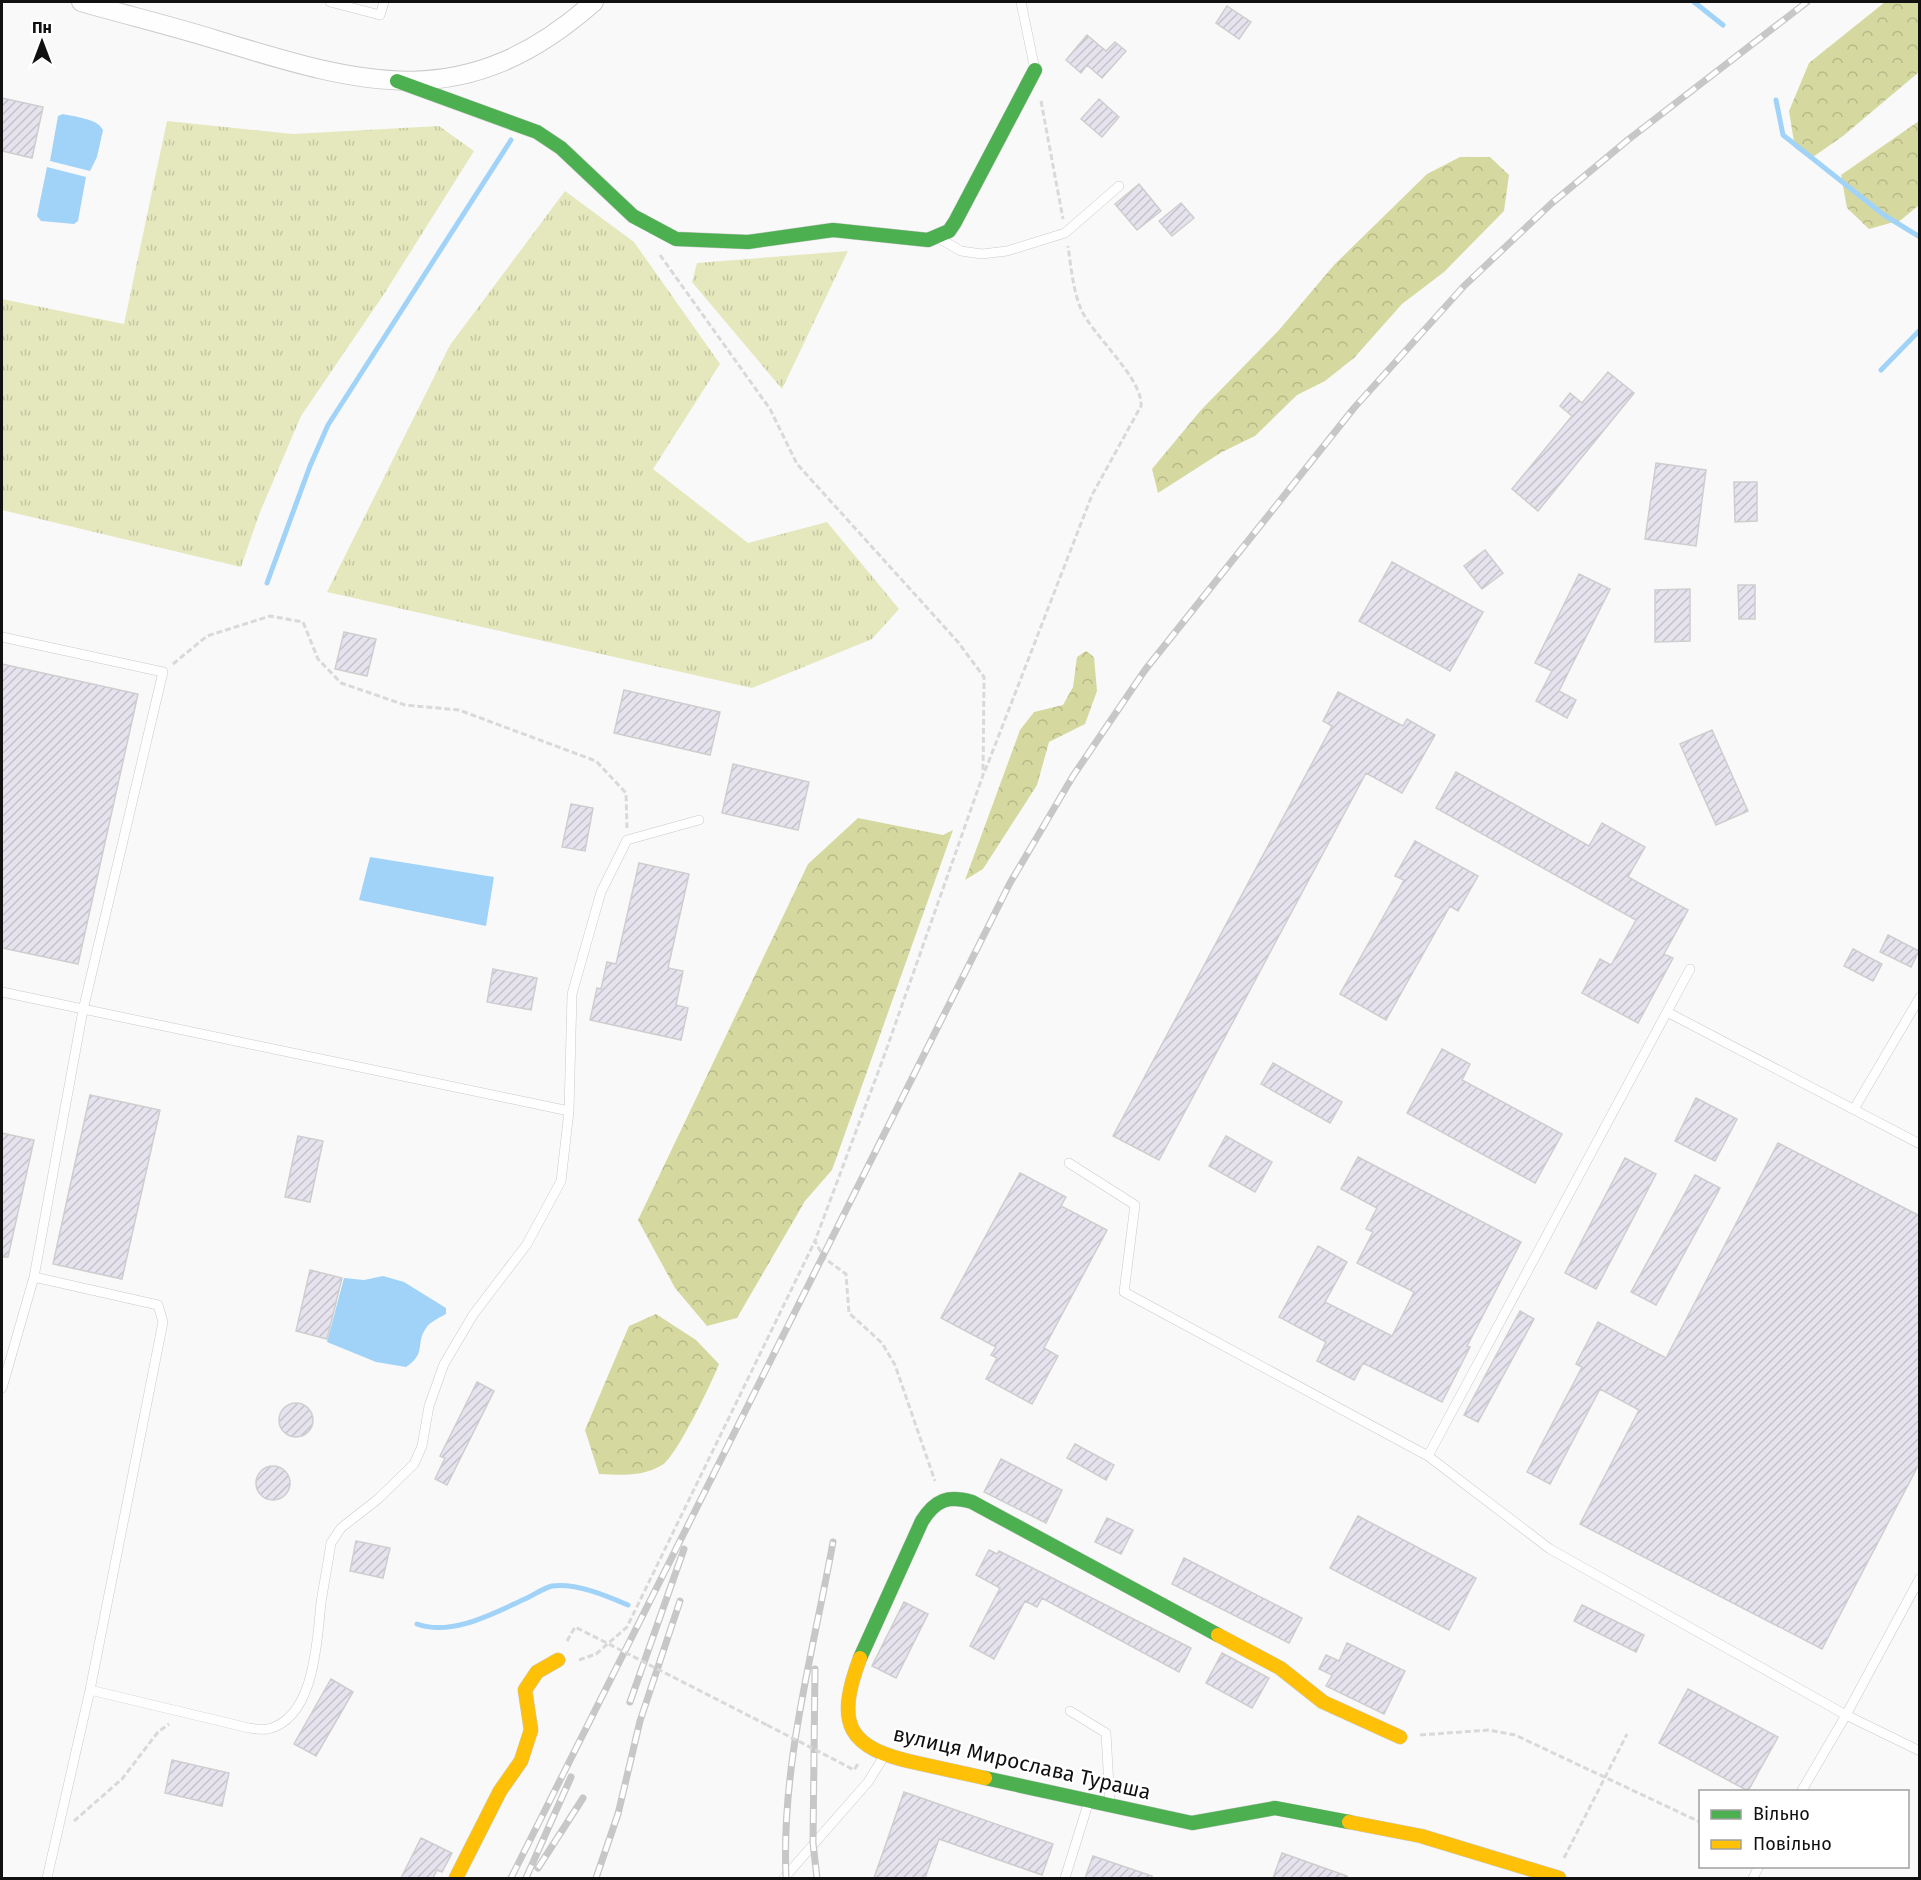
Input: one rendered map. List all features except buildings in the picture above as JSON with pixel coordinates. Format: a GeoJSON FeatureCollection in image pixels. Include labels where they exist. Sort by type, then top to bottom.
{"type":"FeatureCollection","features":[{"type":"Feature","properties":{"kind":"street"},"geometry":{"type":"LineString","coordinates":[[81,2],[307,68],[397,81],[436,81],[501,63],[551,36],[594,2]]}},
{"type":"Feature","properties":{"kind":"street"},"geometry":{"type":"LineString","coordinates":[[397,81],[537,132],[561,148],[633,216],[676,239],[748,242],[833,230],[916,240],[938,238],[949,231],[1020,94],[1035,70]]}},
{"type":"Feature","properties":{"kind":"street"},"geometry":{"type":"LineString","coordinates":[[941,1500],[956,1497],[972,1502],[1280,1668],[1323,1702],[1400,1737]]}},
{"type":"Feature","properties":{"kind":"street","name":"вулиця Мирослава Тураша"},"geometry":{"type":"LineString","coordinates":[[941,1500],[930,1507],[922,1521],[852,1677],[848,1719],[861,1742],[884,1756],[1192,1823],[1275,1808],[1421,1836],[1557,1878]]}},
{"type":"Feature","properties":{"kind":"street"},"geometry":{"type":"LineString","coordinates":[[456,1878],[500,1791],[521,1761],[531,1730],[525,1690],[537,1672],[558,1660]]}},
{"type":"Feature","properties":{"kind":"lane"},"geometry":{"type":"LineString","coordinates":[[330,2],[380,15],[384,2]]}},
{"type":"Feature","properties":{"kind":"lane"},"geometry":{"type":"LineString","coordinates":[[1021,2],[1035,70]]}},
{"type":"Feature","properties":{"kind":"lane"},"geometry":{"type":"LineString","coordinates":[[938,238],[961,251],[982,254],[1007,250],[1065,232],[1119,186]]}},
{"type":"Feature","properties":{"kind":"lane"},"geometry":{"type":"LineString","coordinates":[[2,637],[163,672],[83,1010],[34,1277],[2,1388]]}},
{"type":"Feature","properties":{"kind":"lane"},"geometry":{"type":"LineString","coordinates":[[90,1690],[249,1728],[267,1729],[281,1723],[296,1708],[308,1688],[315,1657],[332,1543],[341,1528],[378,1499],[414,1464],[422,1446],[429,1406],[444,1364],[474,1315],[528,1244],[561,1181],[569,1111],[572,994],[601,892],[627,840],[699,820]]}},
{"type":"Feature","properties":{"kind":"lane"},"geometry":{"type":"LineString","coordinates":[[1428,1456],[1690,969]]}},
{"type":"Feature","properties":{"kind":"lane"},"geometry":{"type":"LineString","coordinates":[[2,992],[569,1111]]}},
{"type":"Feature","properties":{"kind":"lane"},"geometry":{"type":"LineString","coordinates":[[1854,1108],[1920,997]]}},
{"type":"Feature","properties":{"kind":"lane"},"geometry":{"type":"LineString","coordinates":[[1667,1012],[1920,1144]]}},
{"type":"Feature","properties":{"kind":"lane"},"geometry":{"type":"LineString","coordinates":[[1069,1163],[1135,1205],[1124,1292],[1428,1456],[1550,1549],[1846,1715],[1920,1751]]}},
{"type":"Feature","properties":{"kind":"lane"},"geometry":{"type":"LineString","coordinates":[[34,1277],[158,1305],[163,1322],[90,1690],[59,1834],[47,1878]]}},
{"type":"Feature","properties":{"kind":"lane"},"geometry":{"type":"LineString","coordinates":[[1802,1790],[1846,1715],[1920,1578]]}},
{"type":"Feature","properties":{"kind":"lane"},"geometry":{"type":"LineString","coordinates":[[1070,1711],[1106,1733],[1110,1804]]}},
{"type":"Feature","properties":{"kind":"lane"},"geometry":{"type":"LineString","coordinates":[[784,1878],[868,1782],[884,1756]]}},
{"type":"Feature","properties":{"kind":"lane"},"geometry":{"type":"LineString","coordinates":[[1065,1878],[1089,1801]]}},
{"type":"Feature","properties":{"kind":"path"},"geometry":{"type":"LineString","coordinates":[[839,1762],[575,1626],[558,1660],[577,1660],[596,1654],[627,1627],[815,1241],[883,1059],[983,776],[1092,495],[1141,406],[1142,398],[1120,363],[1081,311],[1035,70]]}},
{"type":"Feature","properties":{"kind":"path"},"geometry":{"type":"LineString","coordinates":[[650,227],[662,261],[770,409],[797,464],[958,642],[984,677],[983,776]]}},
{"type":"Feature","properties":{"kind":"path"},"geometry":{"type":"LineString","coordinates":[[163,672],[207,636],[270,616],[303,622],[318,659],[341,683],[405,705],[459,711],[596,761],[626,793],[627,840]]}},
{"type":"Feature","properties":{"kind":"path"},"geometry":{"type":"LineString","coordinates":[[815,1241],[824,1258],[846,1274],[849,1313],[882,1343],[896,1365],[941,1500]]}},
{"type":"Feature","properties":{"kind":"path"},"geometry":{"type":"LineString","coordinates":[[59,1834],[122,1779],[158,1732],[184,1713]]}},
{"type":"Feature","properties":{"kind":"path"},"geometry":{"type":"LineString","coordinates":[[1400,1737],[1490,1730],[1515,1735],[1605,1775],[1699,1821]]}},
{"type":"Feature","properties":{"kind":"path"},"geometry":{"type":"LineString","coordinates":[[1557,1878],[1605,1775],[1627,1734]]}},
{"type":"Feature","properties":{"kind":"green space"},"geometry":{"type":"Polygon","coordinates":[[[1885,2],[1919,2],[1919,72],[1843,136],[1810,159],[1795,148],[1789,111],[1809,63],[1885,2]]]}},
{"type":"Feature","properties":{"kind":"green space"},"geometry":{"type":"Polygon","coordinates":[[[167,121],[293,134],[439,126],[474,151],[384,294],[301,416],[260,512],[241,567],[2,510],[2,299],[124,324],[167,121]]]}},
{"type":"Feature","properties":{"kind":"green space"},"geometry":{"type":"Polygon","coordinates":[[[1919,121],[1919,205],[1901,220],[1869,229],[1847,208],[1841,175],[1919,121]]]}},
{"type":"Feature","properties":{"kind":"green space"},"geometry":{"type":"Polygon","coordinates":[[[1460,157],[1490,157],[1509,175],[1504,211],[1444,272],[1402,304],[1354,358],[1325,381],[1297,395],[1255,436],[1222,452],[1158,493],[1152,469],[1201,410],[1279,330],[1334,265],[1427,174],[1460,157]]]}},
{"type":"Feature","properties":{"kind":"green space"},"geometry":{"type":"Polygon","coordinates":[[[565,191],[634,242],[720,364],[653,469],[748,543],[827,522],[899,609],[872,639],[752,688],[327,592],[450,345],[565,191]]]}},
{"type":"Feature","properties":{"kind":"green space"},"geometry":{"type":"Polygon","coordinates":[[[848,251],[782,389],[692,282],[697,263],[848,251]]]}},
{"type":"Feature","properties":{"kind":"green space"},"geometry":{"type":"Polygon","coordinates":[[[1086,651],[1094,657],[1097,691],[1085,724],[1049,742],[1037,785],[983,869],[965,880],[1020,730],[1034,712],[1063,705],[1073,687],[1077,657],[1086,651]]]}},
{"type":"Feature","properties":{"kind":"green space"},"geometry":{"type":"Polygon","coordinates":[[[858,818],[943,835],[953,830],[832,1170],[805,1201],[737,1318],[707,1326],[675,1288],[638,1220],[808,864],[858,818]]]}},
{"type":"Feature","properties":{"kind":"green space"},"geometry":{"type":"Polygon","coordinates":[[[656,1314],[696,1340],[719,1364],[693,1419],[676,1449],[662,1465],[647,1472],[624,1475],[599,1474],[585,1430],[629,1326],[656,1314]]]}},
{"type":"Feature","properties":{"kind":"water"},"geometry":{"type":"Polygon","coordinates":[[[63,114],[91,120],[103,130],[97,157],[90,171],[50,161],[58,116],[63,114]]]}},
{"type":"Feature","properties":{"kind":"water"},"geometry":{"type":"Polygon","coordinates":[[[47,167],[86,177],[78,221],[74,224],[41,221],[37,216],[47,167]]]}},
{"type":"Feature","properties":{"kind":"water"},"geometry":{"type":"Polygon","coordinates":[[[370,857],[494,877],[486,926],[359,900],[370,857]]]}},
{"type":"Feature","properties":{"kind":"water"},"geometry":{"type":"Polygon","coordinates":[[[383,1276],[404,1282],[446,1308],[446,1314],[426,1328],[421,1339],[419,1353],[406,1367],[376,1362],[327,1342],[344,1278],[364,1280],[383,1276]]]}},
{"type":"Feature","properties":{"kind":"waterway"},"geometry":{"type":"LineString","coordinates":[[1694,2],[1723,25]]}},
{"type":"Feature","properties":{"kind":"waterway"},"geometry":{"type":"LineString","coordinates":[[1776,100],[1783,135],[1884,215],[1920,237]]}},
{"type":"Feature","properties":{"kind":"waterway"},"geometry":{"type":"LineString","coordinates":[[267,583],[310,466],[328,425],[511,140]]}},
{"type":"Feature","properties":{"kind":"waterway"},"geometry":{"type":"LineString","coordinates":[[1881,370],[1920,330]]}},
{"type":"Feature","properties":{"kind":"waterway"},"geometry":{"type":"LineString","coordinates":[[417,1624],[445,1627],[474,1621],[552,1586],[581,1588],[628,1605]]}},
{"type":"Feature","properties":{"kind":"railway"},"geometry":{"type":"LineString","coordinates":[[511,1878],[1010,883],[1073,776],[1145,670],[1354,408],[1464,286],[1552,203],[1629,139],[1807,2]]}},
{"type":"Feature","properties":{"kind":"railway"},"geometry":{"type":"LineString","coordinates":[[786,1878],[788,1793],[793,1751],[833,1542]]}},
{"type":"Feature","properties":{"kind":"railway"},"geometry":{"type":"LineString","coordinates":[[630,1702],[684,1549]]}},
{"type":"Feature","properties":{"kind":"railway"},"geometry":{"type":"LineString","coordinates":[[596,1878],[618,1814],[640,1721],[680,1601]]}},
{"type":"Feature","properties":{"kind":"railway"},"geometry":{"type":"LineString","coordinates":[[815,1669],[813,1843],[817,1878]]}},
{"type":"Feature","properties":{"kind":"railway"},"geometry":{"type":"LineString","coordinates":[[526,1878],[571,1777]]}},
{"type":"Feature","properties":{"kind":"railway"},"geometry":{"type":"LineString","coordinates":[[538,1868],[583,1798]]}},
{"type":"Feature","properties":{"kind":"traffic: fast"},"geometry":{"type":"LineString","coordinates":[[397,81],[537,132],[561,148],[633,216],[676,239],[748,242],[833,230],[928,240],[949,231],[955,222],[1035,70]]}},
{"type":"Feature","properties":{"kind":"traffic: fast"},"geometry":{"type":"LineString","coordinates":[[860,1658],[922,1521],[932,1508],[949,1499],[972,1502],[1218,1635]]}},
{"type":"Feature","properties":{"kind":"traffic: fast"},"geometry":{"type":"LineString","coordinates":[[985,1778],[1192,1823],[1275,1808],[1349,1822]]}},
{"type":"Feature","properties":{"kind":"traffic: slow"},"geometry":{"type":"LineString","coordinates":[[1218,1635],[1280,1668],[1323,1702],[1400,1737]]}},
{"type":"Feature","properties":{"kind":"traffic: slow"},"geometry":{"type":"LineString","coordinates":[[860,1658],[852,1681],[849,1717],[853,1730],[862,1741],[875,1750],[893,1757],[985,1778]]}},
{"type":"Feature","properties":{"kind":"traffic: slow"},"geometry":{"type":"LineString","coordinates":[[456,1878],[500,1791],[521,1761],[531,1730],[525,1690],[537,1672],[558,1660]]}},
{"type":"Feature","properties":{"kind":"traffic: slow"},"geometry":{"type":"LineString","coordinates":[[1349,1822],[1421,1836],[1559,1878]]}}]}
